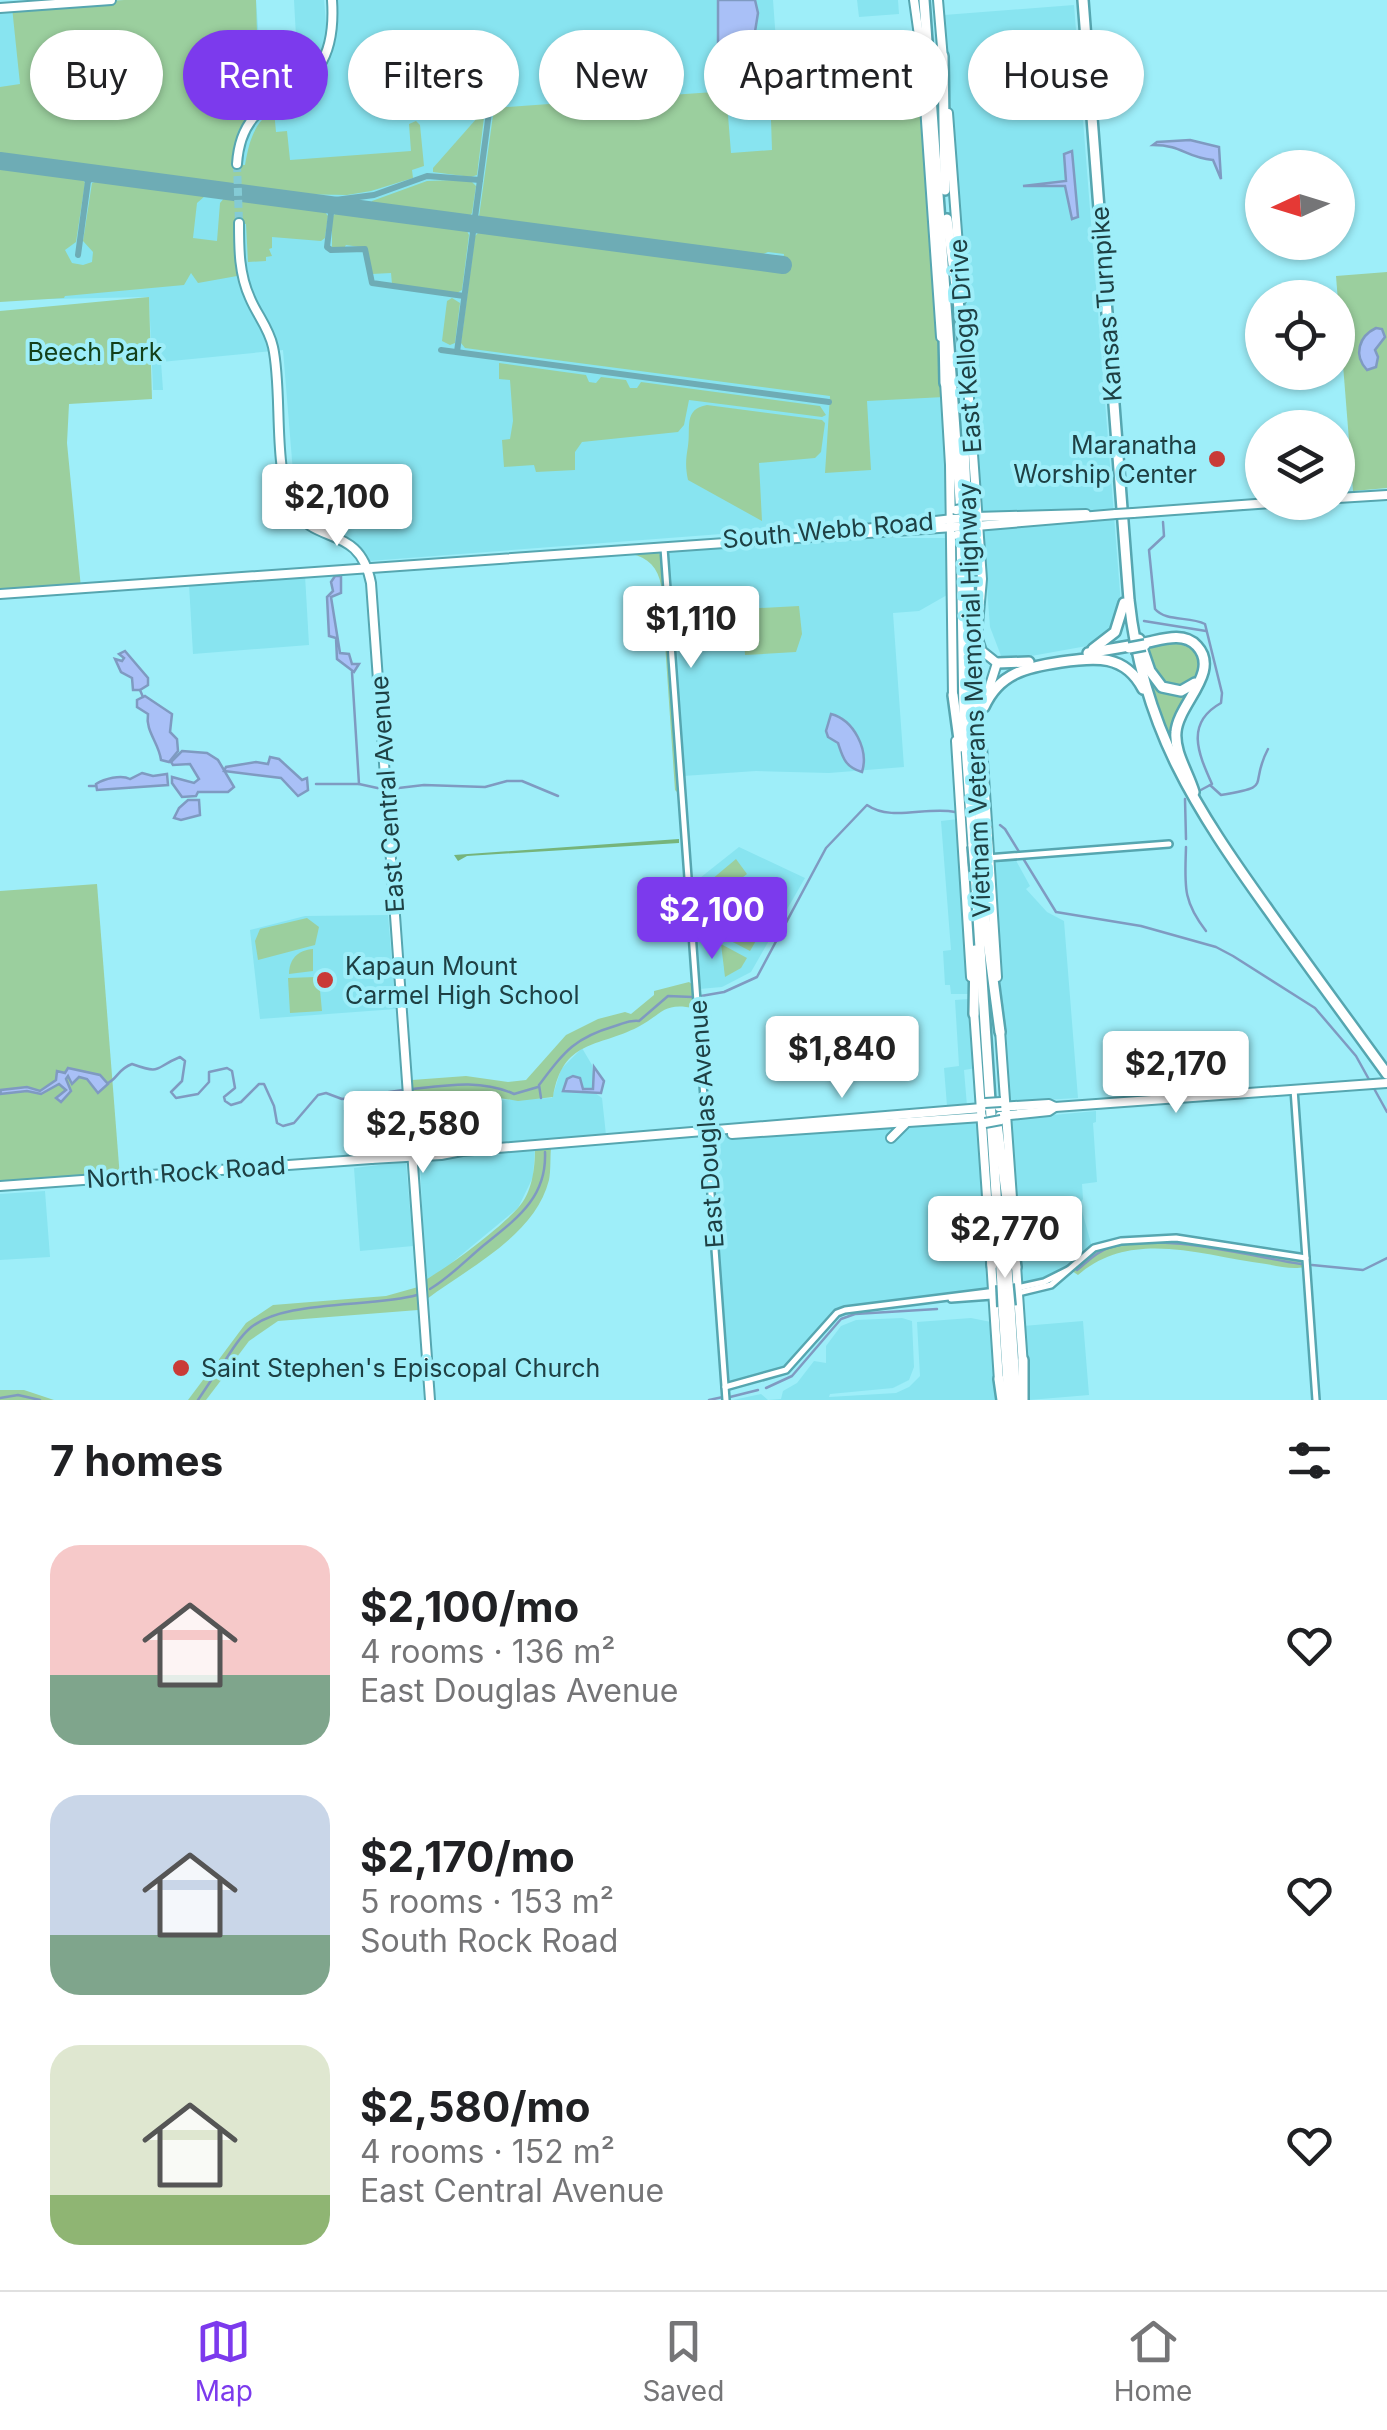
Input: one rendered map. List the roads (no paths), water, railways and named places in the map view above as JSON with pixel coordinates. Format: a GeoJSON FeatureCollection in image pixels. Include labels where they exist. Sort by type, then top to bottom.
{"type":"FeatureCollection","features":[{"type":"Feature","properties":{"kind":"highway","name":"Vietnam Veterans Memorial Highway"},"geometry":{"type":"LineString","coordinates":[[926,0],[967,504],[976,844],[1007,1307],[1019,1400]]}},
{"type":"Feature","properties":{"kind":"highway","name":"Kansas Turnpike"},"geometry":{"type":"LineString","coordinates":[[1085,0],[1124,545],[1134,640],[1154,715],[1179,774],[1212,831],[1387,1074]]}},
{"type":"Feature","properties":{"kind":"highway","name":"Kansas Turnpike"},"geometry":{"type":"LineString","coordinates":[[1085,0],[1132,584],[1158,710],[1194,792],[1216,829],[1387,1066]]}},
{"type":"Feature","properties":{"kind":"highway"},"geometry":{"type":"LineString","coordinates":[[932,120],[942,191]]}},
{"type":"Feature","properties":{"kind":"highway"},"geometry":{"type":"LineString","coordinates":[[942,191],[943,120]]}},
{"type":"Feature","properties":{"kind":"highway"},"geometry":{"type":"LineString","coordinates":[[944,221],[945,383]]}},
{"type":"Feature","properties":{"kind":"highway"},"geometry":{"type":"LineString","coordinates":[[944,221],[966,360]]}},
{"type":"Feature","properties":{"kind":"highway"},"geometry":{"type":"LineString","coordinates":[[1078,657],[1108,641],[1121,621],[1125,600],[1124,545]]}},
{"type":"Feature","properties":{"kind":"highway"},"geometry":{"type":"LineString","coordinates":[[976,844],[977,633]]}},
{"type":"Feature","properties":{"kind":"highway"},"geometry":{"type":"LineString","coordinates":[[984,707],[996,686],[1015,672],[1142,641],[1182,638],[1198,646],[1204,658],[1203,673],[1176,728],[1178,747],[1194,792]]}},
{"type":"Feature","properties":{"kind":"highway"},"geometry":{"type":"LineString","coordinates":[[1178,640],[1191,644],[1202,662],[1195,683],[1182,691],[1158,684],[1142,641],[1178,640]]}},
{"type":"Feature","properties":{"kind":"highway"},"geometry":{"type":"LineString","coordinates":[[997,663],[1078,657],[1099,658],[1124,666],[1138,680],[1154,715]]}},
{"type":"Feature","properties":{"kind":"highway"},"geometry":{"type":"LineString","coordinates":[[953,695],[976,844]]}},
{"type":"Feature","properties":{"kind":"highway"},"geometry":{"type":"LineString","coordinates":[[974,1014],[978,874]]}},
{"type":"Feature","properties":{"kind":"highway","name":"Vietnam Veterans Memorial Highway"},"geometry":{"type":"LineString","coordinates":[[978,874],[993,1113]]}},
{"type":"Feature","properties":{"kind":"highway"},"geometry":{"type":"LineString","coordinates":[[981,893],[1000,1032]]}},
{"type":"Feature","properties":{"kind":"highway"},"geometry":{"type":"LineString","coordinates":[[992,1265],[993,1113]]}},
{"type":"Feature","properties":{"kind":"highway"},"geometry":{"type":"LineString","coordinates":[[993,1113],[1016,1267]]}},
{"type":"Feature","properties":{"kind":"highway"},"geometry":{"type":"LineString","coordinates":[[1019,1400],[1023,1360]]}},
{"type":"Feature","properties":{"kind":"highway"},"geometry":{"type":"LineString","coordinates":[[999,1379],[1001,1400]]}},
{"type":"Feature","properties":{"kind":"main road"},"geometry":{"type":"LineString","coordinates":[[0,6],[59,0]]}},
{"type":"Feature","properties":{"kind":"main road"},"geometry":{"type":"LineString","coordinates":[[0,6],[111,0]]}},
{"type":"Feature","properties":{"kind":"main road"},"geometry":{"type":"LineString","coordinates":[[240,165],[246,126],[259,109],[299,88],[315,74],[327,54],[331,36],[329,0]]}},
{"type":"Feature","properties":{"kind":"main road","name":"East Kellogg Drive"},"geometry":{"type":"LineString","coordinates":[[914,0],[919,30]]}},
{"type":"Feature","properties":{"kind":"main road","name":"East Kellogg Drive"},"geometry":{"type":"LineString","coordinates":[[938,0],[941,30]]}},
{"type":"Feature","properties":{"kind":"main road","name":"East Kellogg Drive"},"geometry":{"type":"LineString","coordinates":[[926,120],[953,520]]}},
{"type":"Feature","properties":{"kind":"main road","name":"East Kellogg Drive"},"geometry":{"type":"LineString","coordinates":[[948,120],[982,592],[977,633]]}},
{"type":"Feature","properties":{"kind":"main road"},"geometry":{"type":"LineString","coordinates":[[241,223],[242,268],[248,293],[274,348],[284,473],[288,496],[299,516],[312,527],[348,542],[365,568],[380,570],[468,561]]}},
{"type":"Feature","properties":{"kind":"main road"},"geometry":{"type":"LineString","coordinates":[[1355,497],[1387,495]]}},
{"type":"Feature","properties":{"kind":"main road"},"geometry":{"type":"LineString","coordinates":[[953,520],[1245,505]]}},
{"type":"Feature","properties":{"kind":"main road"},"geometry":{"type":"LineString","coordinates":[[953,520],[975,521]]}},
{"type":"Feature","properties":{"kind":"main road"},"geometry":{"type":"LineString","coordinates":[[953,520],[953,695]]}},
{"type":"Feature","properties":{"kind":"main road","name":"South Webb Road"},"geometry":{"type":"LineString","coordinates":[[468,561],[663,548],[953,520]]}},
{"type":"Feature","properties":{"kind":"main road"},"geometry":{"type":"LineString","coordinates":[[0,594],[468,561]]}},
{"type":"Feature","properties":{"kind":"main road","name":"East Central Avenue"},"geometry":{"type":"LineString","coordinates":[[365,568],[372,591],[430,1400]]}},
{"type":"Feature","properties":{"kind":"main road","name":"East Central Avenue"},"geometry":{"type":"LineString","coordinates":[[365,568],[372,606]]}},
{"type":"Feature","properties":{"kind":"main road"},"geometry":{"type":"LineString","coordinates":[[372,591],[375,573],[380,570]]}},
{"type":"Feature","properties":{"kind":"main road"},"geometry":{"type":"LineString","coordinates":[[977,633],[982,651],[997,663],[981,722],[976,844],[964,859],[978,874],[1000,1032],[993,1113]]}},
{"type":"Feature","properties":{"kind":"main road"},"geometry":{"type":"LineString","coordinates":[[976,844],[988,858],[978,874]]}},
{"type":"Feature","properties":{"kind":"main road"},"geometry":{"type":"LineString","coordinates":[[974,1014],[993,1113]]}},
{"type":"Feature","properties":{"kind":"main road"},"geometry":{"type":"LineString","coordinates":[[706,1133],[1050,1111],[1055,1107],[1387,1083]]}},
{"type":"Feature","properties":{"kind":"main road"},"geometry":{"type":"LineString","coordinates":[[706,1133],[882,1124],[910,1119]]}},
{"type":"Feature","properties":{"kind":"main road"},"geometry":{"type":"LineString","coordinates":[[890,1135],[910,1119]]}},
{"type":"Feature","properties":{"kind":"main road"},"geometry":{"type":"LineString","coordinates":[[890,1135],[896,1123]]}},
{"type":"Feature","properties":{"kind":"main road"},"geometry":{"type":"LineString","coordinates":[[882,1124],[889,1127],[890,1135]]}},
{"type":"Feature","properties":{"kind":"main road","name":"North Rock Road"},"geometry":{"type":"LineString","coordinates":[[0,1186],[706,1133]]}},
{"type":"Feature","properties":{"kind":"main road"},"geometry":{"type":"LineString","coordinates":[[992,1265],[1006,1289],[999,1379]]}},
{"type":"Feature","properties":{"kind":"main road"},"geometry":{"type":"LineString","coordinates":[[1006,1289],[1016,1267]]}},
{"type":"Feature","properties":{"kind":"main road"},"geometry":{"type":"LineString","coordinates":[[1007,1307],[1023,1360]]}},
{"type":"Feature","properties":{"kind":"street","name":"East Douglas Avenue"},"geometry":{"type":"LineString","coordinates":[[663,548],[726,1400]]}},
{"type":"Feature","properties":{"kind":"street"},"geometry":{"type":"LineString","coordinates":[[964,859],[1169,844]]}},
{"type":"Feature","properties":{"kind":"street"},"geometry":{"type":"LineString","coordinates":[[1294,1089],[1316,1400]]}},
{"type":"Feature","properties":{"kind":"street"},"geometry":{"type":"LineString","coordinates":[[725,1387],[786,1370],[837,1313],[845,1310],[1051,1285],[1094,1248],[1122,1241],[1192,1240],[1306,1258]]}},
{"type":"Feature","properties":{"kind":"waterway"},"geometry":{"type":"LineString","coordinates":[[1163,522],[1164,536],[1149,550],[1155,609],[1165,616],[1205,624],[1222,693],[1221,703],[1202,720],[1199,729],[1199,750],[1212,784],[1199,791]]}},
{"type":"Feature","properties":{"kind":"waterway"},"geometry":{"type":"LineString","coordinates":[[1144,621],[1206,631]]}},
{"type":"Feature","properties":{"kind":"waterway"},"geometry":{"type":"LineString","coordinates":[[352,672],[359,784]]}},
{"type":"Feature","properties":{"kind":"waterway"},"geometry":{"type":"LineString","coordinates":[[140,690],[143,697]]}},
{"type":"Feature","properties":{"kind":"waterway"},"geometry":{"type":"LineString","coordinates":[[1210,785],[1221,795],[1254,787],[1268,749]]}},
{"type":"Feature","properties":{"kind":"waterway"},"geometry":{"type":"LineString","coordinates":[[390,789],[424,785],[485,787],[522,781],[558,796]]}},
{"type":"Feature","properties":{"kind":"waterway"},"geometry":{"type":"LineString","coordinates":[[316,784],[359,784],[382,789]]}},
{"type":"Feature","properties":{"kind":"waterway"},"geometry":{"type":"LineString","coordinates":[[89,786],[96,786]]}},
{"type":"Feature","properties":{"kind":"waterway"},"geometry":{"type":"LineString","coordinates":[[1185,799],[1186,839]]}},
{"type":"Feature","properties":{"kind":"waterway"},"geometry":{"type":"LineString","coordinates":[[701,996],[724,992],[757,977],[826,848],[867,805],[898,813],[955,812]]}},
{"type":"Feature","properties":{"kind":"waterway"},"geometry":{"type":"LineString","coordinates":[[1000,825],[1056,912],[1141,926],[1216,947],[1315,1008],[1356,1056],[1387,1112]]}},
{"type":"Feature","properties":{"kind":"waterway"},"geometry":{"type":"LineString","coordinates":[[1186,847],[1187,892],[1206,931]]}},
{"type":"Feature","properties":{"kind":"waterway"},"geometry":{"type":"LineString","coordinates":[[541,1098],[539,1085],[580,1041],[639,1021],[668,996],[692,997]]}},
{"type":"Feature","properties":{"kind":"waterway"},"geometry":{"type":"LineString","coordinates":[[108,1083],[132,1064],[154,1070],[180,1057],[185,1061],[182,1081],[171,1092],[176,1098],[198,1094],[209,1082],[209,1072],[227,1068],[232,1071],[235,1088],[224,1097],[225,1101],[231,1105],[241,1102],[259,1084],[264,1084],[277,1123],[283,1126],[294,1123],[318,1095],[326,1093],[342,1099],[403,1090]]}},
{"type":"Feature","properties":{"kind":"waterway"},"geometry":{"type":"LineString","coordinates":[[413,1089],[477,1085],[514,1094],[538,1087]]}},
{"type":"Feature","properties":{"kind":"waterway"},"geometry":{"type":"LineString","coordinates":[[430,1289],[527,1206],[541,1182],[545,1152]]}},
{"type":"Feature","properties":{"kind":"waterway"},"geometry":{"type":"LineString","coordinates":[[1077,1270],[1108,1248],[1152,1242],[1301,1264]]}},
{"type":"Feature","properties":{"kind":"waterway"},"geometry":{"type":"LineString","coordinates":[[1312,1265],[1363,1270],[1387,1258]]}},
{"type":"Feature","properties":{"kind":"waterway"},"geometry":{"type":"LineString","coordinates":[[220,1369],[248,1330],[281,1313],[417,1295]]}},
{"type":"Feature","properties":{"kind":"waterway"},"geometry":{"type":"LineString","coordinates":[[766,1388],[792,1376],[841,1319],[855,1314],[937,1309]]}},
{"type":"Feature","properties":{"kind":"waterway"},"geometry":{"type":"LineString","coordinates":[[198,1400],[216,1373]]}},
{"type":"Feature","properties":{"kind":"waterway"},"geometry":{"type":"LineString","coordinates":[[730,1397],[758,1390]]}},
{"type":"Feature","properties":{"kind":"waterway"},"geometry":{"type":"LineString","coordinates":[[0,1398],[18,1395],[40,1400]]}},
{"type":"Feature","properties":{"kind":"waterway"},"geometry":{"type":"LineString","coordinates":[[709,1400],[723,1397]]}},
{"type":"Feature","properties":{"kind":"tunnel"},"geometry":{"type":"LineString","coordinates":[[237,164],[239,223]]}},
{"type":"Feature","properties":{"kind":"place","name":"Maranatha Worship Center"},"geometry":{"type":"Point","coordinates":[1217,459]}},
{"type":"Feature","properties":{"kind":"place","name":"Kapaun Mount Carmel High School"},"geometry":{"type":"Point","coordinates":[325,980]}},
{"type":"Feature","properties":{"kind":"place","name":"Saint Stephen's Episcopal Church"},"geometry":{"type":"Point","coordinates":[181,1368]}},
{"type":"Feature","properties":{"kind":"park label","name":"Beech Park"},"geometry":{"type":"Point","coordinates":[95,352]}}]}
